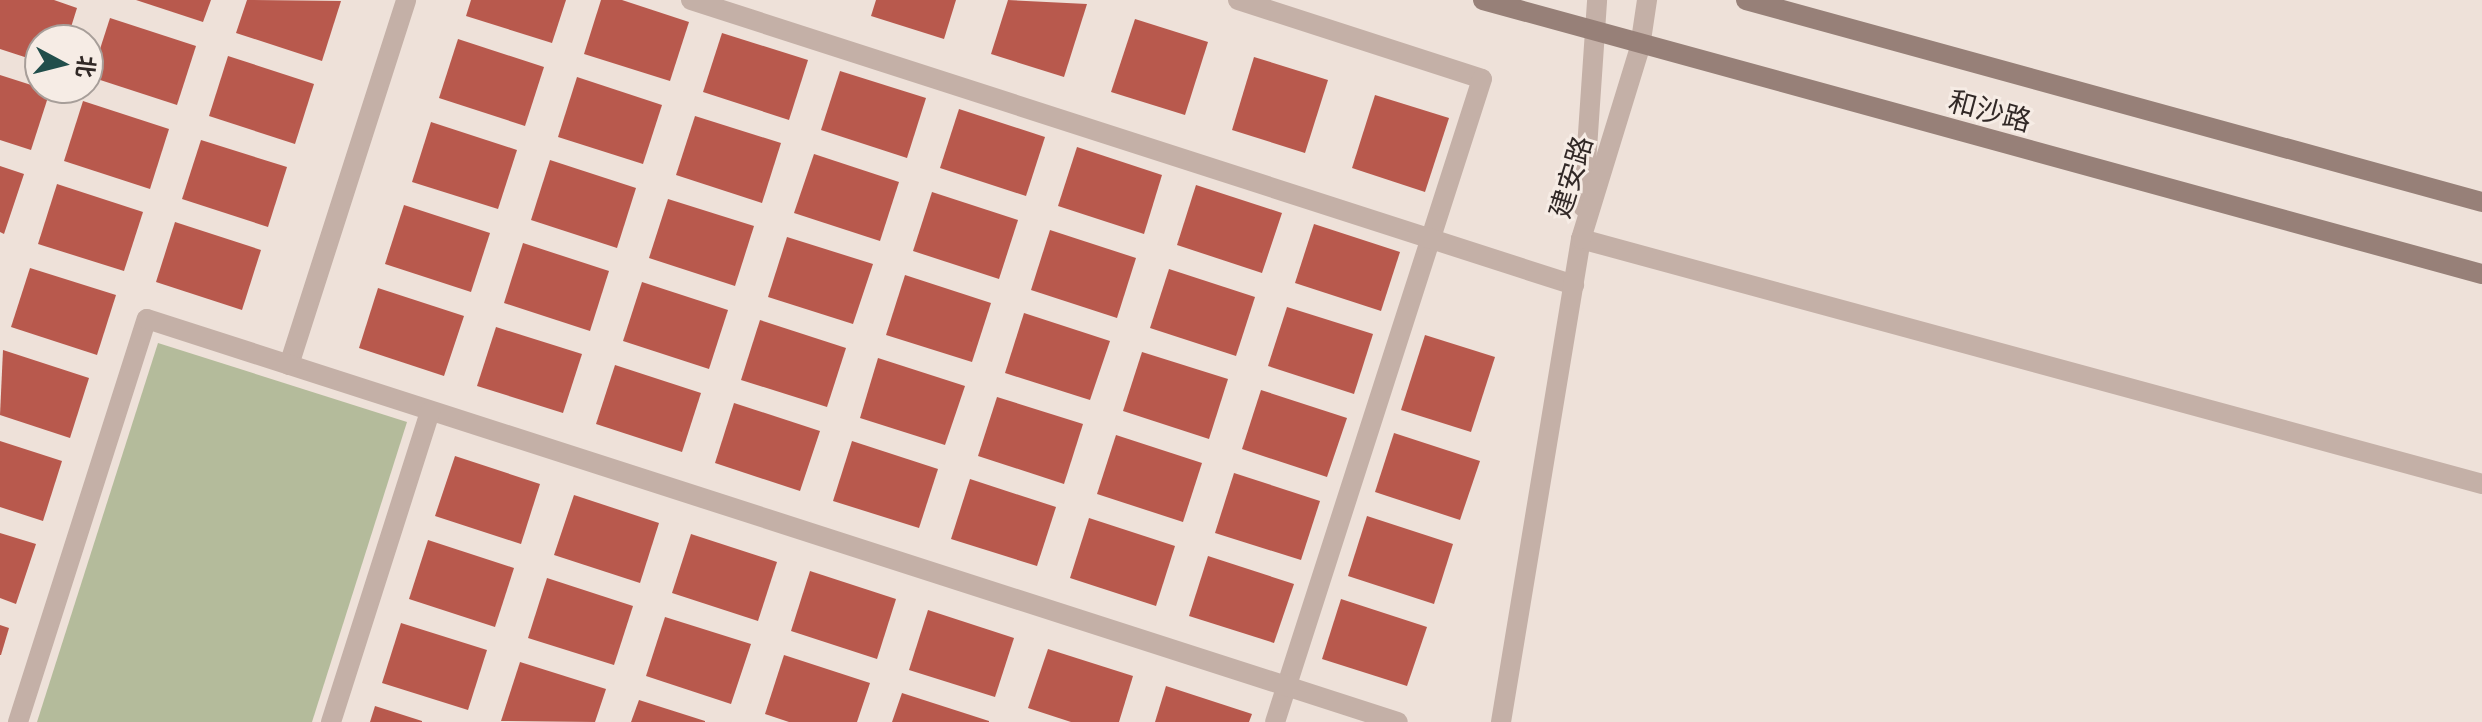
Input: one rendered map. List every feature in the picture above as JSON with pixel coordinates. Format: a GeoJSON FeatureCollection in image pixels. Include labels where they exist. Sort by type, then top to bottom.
{"type":"FeatureCollection","features":[{"type":"Feature","properties":{"kind":"main road","name":"和沙路"},"geometry":{"type":"LineString","coordinates":[[1483,0],[1640,47],[2482,274]]}},
{"type":"Feature","properties":{"kind":"main road","name":"和沙路"},"geometry":{"type":"LineString","coordinates":[[1746,0],[2482,202]]}},
{"type":"Feature","properties":{"kind":"street"},"geometry":{"type":"LineString","coordinates":[[289,365],[406,0]]}},
{"type":"Feature","properties":{"kind":"street"},"geometry":{"type":"LineString","coordinates":[[691,0],[1574,285]]}},
{"type":"Feature","properties":{"kind":"street"},"geometry":{"type":"LineString","coordinates":[[1238,0],[1482,79],[1275,722]]}},
{"type":"Feature","properties":{"kind":"street","name":"建安路"},"geometry":{"type":"LineString","coordinates":[[1581,239],[1592,33],[1597,0]]}},
{"type":"Feature","properties":{"kind":"street","name":"建安路"},"geometry":{"type":"LineString","coordinates":[[1581,239],[1640,47],[1647,0]]}},
{"type":"Feature","properties":{"kind":"street"},"geometry":{"type":"LineString","coordinates":[[1501,722],[1581,239],[2482,484]]}},
{"type":"Feature","properties":{"kind":"street"},"geometry":{"type":"LineString","coordinates":[[18,722],[147,319],[1398,722]]}},
{"type":"Feature","properties":{"kind":"street"},"geometry":{"type":"LineString","coordinates":[[331,722],[430,411]]}},
{"type":"Feature","properties":{"kind":"green space"},"geometry":{"type":"Polygon","coordinates":[[[158,343],[407,422],[312,722],[37,722],[158,343]]]}},
{"type":"Feature","properties":{"kind":"building"},"geometry":{"type":"Polygon","coordinates":[[[0,0],[54,0],[77,8],[72,24],[24,24],[24,57],[0,49],[0,0]]]}},
{"type":"Feature","properties":{"kind":"building"},"geometry":{"type":"Polygon","coordinates":[[[136,0],[211,0],[203,22],[136,0]]]}},
{"type":"Feature","properties":{"kind":"building"},"geometry":{"type":"Polygon","coordinates":[[[247,0],[341,1],[322,61],[236,33],[247,0]]]}},
{"type":"Feature","properties":{"kind":"building"},"geometry":{"type":"Polygon","coordinates":[[[471,0],[566,0],[552,43],[466,16],[471,0]]]}},
{"type":"Feature","properties":{"kind":"building"},"geometry":{"type":"Polygon","coordinates":[[[601,0],[622,0],[689,22],[670,81],[584,54],[601,0]]]}},
{"type":"Feature","properties":{"kind":"building"},"geometry":{"type":"Polygon","coordinates":[[[876,0],[956,0],[944,39],[871,16],[876,0]]]}},
{"type":"Feature","properties":{"kind":"building"},"geometry":{"type":"Polygon","coordinates":[[[1008,0],[1087,4],[1064,77],[991,54],[1008,0]]]}},
{"type":"Feature","properties":{"kind":"building"},"geometry":{"type":"Polygon","coordinates":[[[110,18],[196,46],[177,105],[104,81],[104,37],[110,18]]]}},
{"type":"Feature","properties":{"kind":"building"},"geometry":{"type":"Polygon","coordinates":[[[1135,19],[1208,42],[1185,115],[1111,92],[1135,19]]]}},
{"type":"Feature","properties":{"kind":"building"},"geometry":{"type":"Polygon","coordinates":[[[722,33],[808,60],[789,120],[703,92],[722,33]]]}},
{"type":"Feature","properties":{"kind":"building"},"geometry":{"type":"Polygon","coordinates":[[[458,39],[544,67],[525,126],[439,98],[458,39]]]}},
{"type":"Feature","properties":{"kind":"building"},"geometry":{"type":"Polygon","coordinates":[[[228,56],[314,84],[295,144],[209,116],[228,56]]]}},
{"type":"Feature","properties":{"kind":"building"},"geometry":{"type":"Polygon","coordinates":[[[1254,57],[1328,80],[1305,153],[1232,130],[1254,57]]]}},
{"type":"Feature","properties":{"kind":"building"},"geometry":{"type":"Polygon","coordinates":[[[840,71],[926,98],[907,158],[821,130],[840,71]]]}},
{"type":"Feature","properties":{"kind":"building"},"geometry":{"type":"Polygon","coordinates":[[[0,75],[24,83],[24,104],[46,104],[31,150],[0,140],[0,75]]]}},
{"type":"Feature","properties":{"kind":"building"},"geometry":{"type":"Polygon","coordinates":[[[577,77],[662,105],[643,164],[558,137],[577,77]]]}},
{"type":"Feature","properties":{"kind":"building"},"geometry":{"type":"Polygon","coordinates":[[[1375,95],[1449,118],[1425,192],[1352,168],[1375,95]]]}},
{"type":"Feature","properties":{"kind":"building"},"geometry":{"type":"Polygon","coordinates":[[[82,104],[92,104],[169,129],[150,189],[64,161],[82,104]]]}},
{"type":"Feature","properties":{"kind":"building"},"geometry":{"type":"Polygon","coordinates":[[[959,109],[1045,137],[1026,196],[940,168],[959,109]]]}},
{"type":"Feature","properties":{"kind":"building"},"geometry":{"type":"Polygon","coordinates":[[[695,116],[781,143],[762,203],[676,175],[695,116]]]}},
{"type":"Feature","properties":{"kind":"building"},"geometry":{"type":"Polygon","coordinates":[[[431,122],[517,150],[498,209],[412,182],[431,122]]]}},
{"type":"Feature","properties":{"kind":"building"},"geometry":{"type":"Polygon","coordinates":[[[201,140],[287,167],[268,227],[182,199],[201,140]]]}},
{"type":"Feature","properties":{"kind":"building"},"geometry":{"type":"Polygon","coordinates":[[[1077,147],[1162,175],[1144,234],[1058,206],[1077,147]]]}},
{"type":"Feature","properties":{"kind":"building"},"geometry":{"type":"Polygon","coordinates":[[[814,154],[899,182],[880,241],[794,213],[814,154]]]}},
{"type":"Feature","properties":{"kind":"building"},"geometry":{"type":"Polygon","coordinates":[[[550,160],[636,188],[617,248],[531,220],[550,160]]]}},
{"type":"Feature","properties":{"kind":"building"},"geometry":{"type":"Polygon","coordinates":[[[0,166],[24,174],[4,234],[0,232],[0,166]]]}},
{"type":"Feature","properties":{"kind":"building"},"geometry":{"type":"Polygon","coordinates":[[[57,184],[143,212],[124,271],[38,244],[57,184]]]}},
{"type":"Feature","properties":{"kind":"building"},"geometry":{"type":"Polygon","coordinates":[[[1196,185],[1282,213],[1262,273],[1177,245],[1196,185]]]}},
{"type":"Feature","properties":{"kind":"building"},"geometry":{"type":"Polygon","coordinates":[[[932,192],[1018,220],[999,279],[913,251],[932,192]]]}},
{"type":"Feature","properties":{"kind":"building"},"geometry":{"type":"Polygon","coordinates":[[[668,199],[754,226],[735,286],[649,258],[668,199]]]}},
{"type":"Feature","properties":{"kind":"building"},"geometry":{"type":"Polygon","coordinates":[[[404,205],[490,233],[471,292],[385,264],[404,205]]]}},
{"type":"Feature","properties":{"kind":"building"},"geometry":{"type":"Polygon","coordinates":[[[175,222],[261,250],[242,310],[156,282],[175,222]]]}},
{"type":"Feature","properties":{"kind":"building"},"geometry":{"type":"Polygon","coordinates":[[[1314,224],[1400,252],[1381,311],[1295,283],[1314,224]]]}},
{"type":"Feature","properties":{"kind":"building"},"geometry":{"type":"Polygon","coordinates":[[[1050,230],[1136,258],[1117,318],[1031,290],[1050,230]]]}},
{"type":"Feature","properties":{"kind":"building"},"geometry":{"type":"Polygon","coordinates":[[[787,237],[873,264],[853,324],[768,297],[787,237]]]}},
{"type":"Feature","properties":{"kind":"building"},"geometry":{"type":"Polygon","coordinates":[[[523,243],[609,271],[590,331],[504,303],[523,243]]]}},
{"type":"Feature","properties":{"kind":"building"},"geometry":{"type":"Polygon","coordinates":[[[30,268],[116,295],[97,355],[11,327],[30,268]]]}},
{"type":"Feature","properties":{"kind":"building"},"geometry":{"type":"Polygon","coordinates":[[[1169,269],[1255,297],[1236,356],[1150,328],[1169,269]]]}},
{"type":"Feature","properties":{"kind":"building"},"geometry":{"type":"Polygon","coordinates":[[[905,275],[991,303],[972,362],[886,335],[905,275]]]}},
{"type":"Feature","properties":{"kind":"building"},"geometry":{"type":"Polygon","coordinates":[[[642,282],[728,310],[709,369],[623,341],[642,282]]]}},
{"type":"Feature","properties":{"kind":"building"},"geometry":{"type":"Polygon","coordinates":[[[378,288],[464,316],[444,376],[359,348],[378,288]]]}},
{"type":"Feature","properties":{"kind":"building"},"geometry":{"type":"Polygon","coordinates":[[[1287,307],[1373,334],[1354,394],[1268,366],[1287,307]]]}},
{"type":"Feature","properties":{"kind":"building"},"geometry":{"type":"Polygon","coordinates":[[[1024,313],[1110,341],[1090,400],[1005,373],[1024,313]]]}},
{"type":"Feature","properties":{"kind":"building"},"geometry":{"type":"Polygon","coordinates":[[[760,320],[846,348],[827,407],[741,380],[760,320]]]}},
{"type":"Feature","properties":{"kind":"building"},"geometry":{"type":"Polygon","coordinates":[[[496,327],[582,354],[563,413],[477,386],[496,327]]]}},
{"type":"Feature","properties":{"kind":"building"},"geometry":{"type":"Polygon","coordinates":[[[1425,335],[1495,357],[1471,432],[1401,410],[1425,335]]]}},
{"type":"Feature","properties":{"kind":"building"},"geometry":{"type":"Polygon","coordinates":[[[3,350],[89,378],[70,438],[0,415],[3,350]]]}},
{"type":"Feature","properties":{"kind":"building"},"geometry":{"type":"Polygon","coordinates":[[[1142,352],[1228,379],[1209,439],[1123,411],[1142,352]]]}},
{"type":"Feature","properties":{"kind":"building"},"geometry":{"type":"Polygon","coordinates":[[[878,358],[965,386],[945,445],[860,418],[878,358]]]}},
{"type":"Feature","properties":{"kind":"building"},"geometry":{"type":"Polygon","coordinates":[[[615,365],[701,393],[682,452],[596,424],[615,365]]]}},
{"type":"Feature","properties":{"kind":"building"},"geometry":{"type":"Polygon","coordinates":[[[1261,390],[1347,418],[1327,477],[1242,449],[1261,390]]]}},
{"type":"Feature","properties":{"kind":"building"},"geometry":{"type":"Polygon","coordinates":[[[997,397],[1083,424],[1064,484],[978,456],[997,397]]]}},
{"type":"Feature","properties":{"kind":"building"},"geometry":{"type":"Polygon","coordinates":[[[734,403],[820,431],[800,491],[715,463],[734,403]]]}},
{"type":"Feature","properties":{"kind":"building"},"geometry":{"type":"Polygon","coordinates":[[[1394,433],[1480,461],[1460,520],[1375,492],[1394,433]]]}},
{"type":"Feature","properties":{"kind":"building"},"geometry":{"type":"Polygon","coordinates":[[[1116,435],[1202,463],[1183,522],[1097,494],[1116,435]]]}},
{"type":"Feature","properties":{"kind":"building"},"geometry":{"type":"Polygon","coordinates":[[[0,441],[62,461],[43,521],[0,507],[0,441]]]}},
{"type":"Feature","properties":{"kind":"building"},"geometry":{"type":"Polygon","coordinates":[[[852,441],[938,469],[919,528],[833,501],[852,441]]]}},
{"type":"Feature","properties":{"kind":"building"},"geometry":{"type":"Polygon","coordinates":[[[455,456],[540,484],[521,544],[435,516],[455,456]]]}},
{"type":"Feature","properties":{"kind":"building"},"geometry":{"type":"Polygon","coordinates":[[[1234,473],[1320,501],[1301,560],[1215,533],[1234,473]]]}},
{"type":"Feature","properties":{"kind":"building"},"geometry":{"type":"Polygon","coordinates":[[[970,479],[1056,507],[1037,566],[951,539],[970,479]]]}},
{"type":"Feature","properties":{"kind":"building"},"geometry":{"type":"Polygon","coordinates":[[[574,495],[659,523],[640,583],[554,555],[574,495]]]}},
{"type":"Feature","properties":{"kind":"building"},"geometry":{"type":"Polygon","coordinates":[[[1367,516],[1453,544],[1434,604],[1348,576],[1367,516]]]}},
{"type":"Feature","properties":{"kind":"building"},"geometry":{"type":"Polygon","coordinates":[[[1089,518],[1175,546],[1156,606],[1070,578],[1089,518]]]}},
{"type":"Feature","properties":{"kind":"building"},"geometry":{"type":"Polygon","coordinates":[[[0,533],[36,544],[16,604],[0,598],[0,533]]]}},
{"type":"Feature","properties":{"kind":"building"},"geometry":{"type":"Polygon","coordinates":[[[691,534],[777,562],[758,621],[672,593],[691,534]]]}},
{"type":"Feature","properties":{"kind":"building"},"geometry":{"type":"Polygon","coordinates":[[[428,540],[514,568],[495,627],[409,599],[428,540]]]}},
{"type":"Feature","properties":{"kind":"building"},"geometry":{"type":"Polygon","coordinates":[[[1208,556],[1294,584],[1274,643],[1189,616],[1208,556]]]}},
{"type":"Feature","properties":{"kind":"building"},"geometry":{"type":"Polygon","coordinates":[[[810,571],[896,599],[877,659],[791,631],[810,571]]]}},
{"type":"Feature","properties":{"kind":"building"},"geometry":{"type":"Polygon","coordinates":[[[547,578],[633,606],[614,665],[528,638],[547,578]]]}},
{"type":"Feature","properties":{"kind":"building"},"geometry":{"type":"Polygon","coordinates":[[[1341,599],[1427,627],[1407,686],[1322,659],[1341,599]]]}},
{"type":"Feature","properties":{"kind":"building"},"geometry":{"type":"Polygon","coordinates":[[[928,610],[1014,638],[995,697],[909,670],[928,610]]]}},
{"type":"Feature","properties":{"kind":"building"},"geometry":{"type":"Polygon","coordinates":[[[665,617],[751,644],[731,704],[646,676],[665,617]]]}},
{"type":"Feature","properties":{"kind":"building"},"geometry":{"type":"Polygon","coordinates":[[[401,623],[487,650],[468,710],[382,683],[401,623]]]}},
{"type":"Feature","properties":{"kind":"building"},"geometry":{"type":"Polygon","coordinates":[[[0,625],[9,628],[1,655],[0,655],[0,625]]]}},
{"type":"Feature","properties":{"kind":"building"},"geometry":{"type":"Polygon","coordinates":[[[1048,649],[1133,676],[1119,722],[1071,722],[1028,708],[1048,649]]]}},
{"type":"Feature","properties":{"kind":"building"},"geometry":{"type":"Polygon","coordinates":[[[784,655],[870,683],[857,722],[789,722],[765,714],[784,655]]]}},
{"type":"Feature","properties":{"kind":"building"},"geometry":{"type":"Polygon","coordinates":[[[520,662],[606,689],[595,722],[501,721],[520,662]]]}},
{"type":"Feature","properties":{"kind":"building"},"geometry":{"type":"Polygon","coordinates":[[[1166,686],[1252,714],[1249,722],[1155,722],[1166,686]]]}},
{"type":"Feature","properties":{"kind":"building"},"geometry":{"type":"Polygon","coordinates":[[[902,693],[989,721],[989,722],[892,722],[902,693]]]}},
{"type":"Feature","properties":{"kind":"building"},"geometry":{"type":"Polygon","coordinates":[[[639,700],[705,721],[705,722],[631,722],[639,700]]]}},
{"type":"Feature","properties":{"kind":"building"},"geometry":{"type":"Polygon","coordinates":[[[375,706],[422,721],[422,722],[370,722],[375,706]]]}}]}
